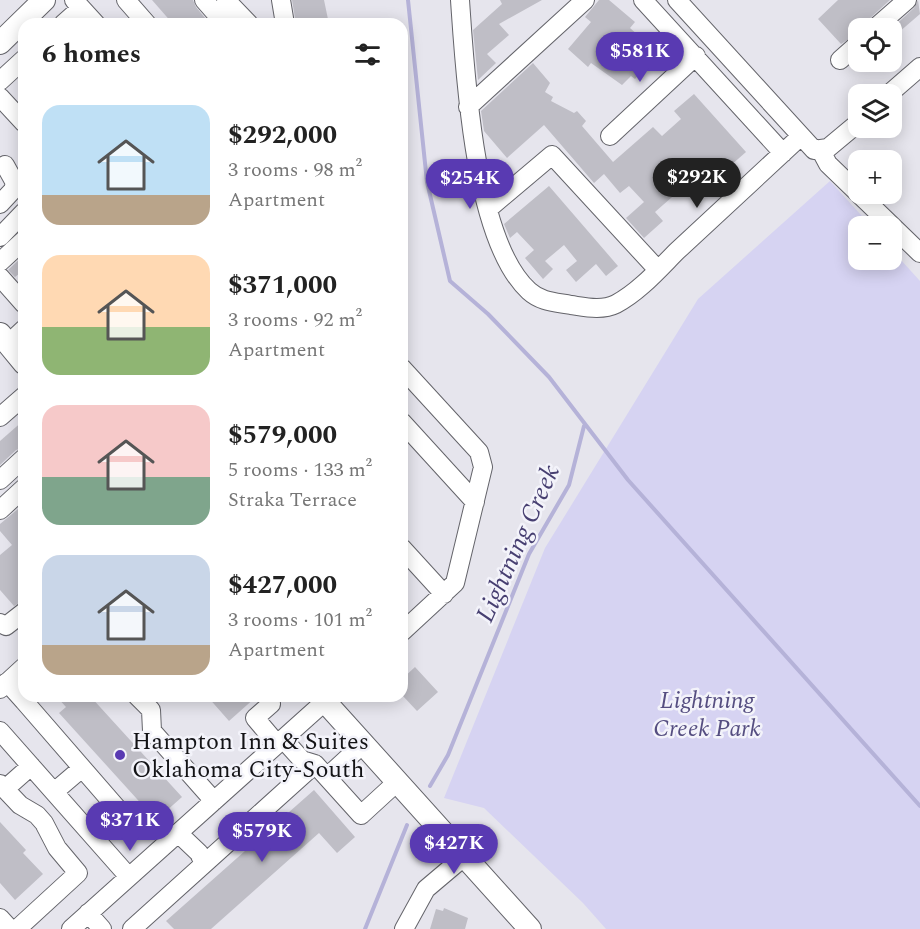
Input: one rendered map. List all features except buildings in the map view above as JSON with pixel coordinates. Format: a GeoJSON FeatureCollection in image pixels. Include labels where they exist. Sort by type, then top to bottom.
{"type":"FeatureCollection","features":[{"type":"Feature","properties":{"kind":"main road"},"geometry":{"type":"LineString","coordinates":[[26,18],[44,0]]}},
{"type":"Feature","properties":{"kind":"main road"},"geometry":{"type":"LineString","coordinates":[[0,43],[18,25]]}},
{"type":"Feature","properties":{"kind":"main road"},"geometry":{"type":"LineString","coordinates":[[11,336],[18,351]]}},
{"type":"Feature","properties":{"kind":"main road"},"geometry":{"type":"LineString","coordinates":[[329,702],[363,744],[527,928]]}},
{"type":"Feature","properties":{"kind":"street"},"geometry":{"type":"LineString","coordinates":[[126,0],[142,18]]}},
{"type":"Feature","properties":{"kind":"street"},"geometry":{"type":"LineString","coordinates":[[204,0],[220,18]]}},
{"type":"Feature","properties":{"kind":"street"},"geometry":{"type":"LineString","coordinates":[[226,0],[243,18]]}},
{"type":"Feature","properties":{"kind":"street"},"geometry":{"type":"LineString","coordinates":[[281,0],[284,18]]}},
{"type":"Feature","properties":{"kind":"street"},"geometry":{"type":"LineString","coordinates":[[460,0],[468,107],[488,209],[505,257],[530,291],[544,301],[595,308],[614,306],[658,270],[800,137]]}},
{"type":"Feature","properties":{"kind":"street"},"geometry":{"type":"LineString","coordinates":[[468,107],[585,0]]}},
{"type":"Feature","properties":{"kind":"street"},"geometry":{"type":"LineString","coordinates":[[643,0],[783,153]]}},
{"type":"Feature","properties":{"kind":"street"},"geometry":{"type":"LineString","coordinates":[[677,0],[814,150],[821,151],[828,148],[848,131]]}},
{"type":"Feature","properties":{"kind":"street"},"geometry":{"type":"LineString","coordinates":[[886,18],[907,0]]}},
{"type":"Feature","properties":{"kind":"street"},"geometry":{"type":"LineString","coordinates":[[68,18],[77,4],[90,18]]}},
{"type":"Feature","properties":{"kind":"street"},"geometry":{"type":"LineString","coordinates":[[840,60],[848,53]]}},
{"type":"Feature","properties":{"kind":"street"},"geometry":{"type":"LineString","coordinates":[[610,136],[696,56]]}},
{"type":"Feature","properties":{"kind":"street"},"geometry":{"type":"LineString","coordinates":[[0,81],[18,67]]}},
{"type":"Feature","properties":{"kind":"street"},"geometry":{"type":"LineString","coordinates":[[900,84],[920,67]]}},
{"type":"Feature","properties":{"kind":"street"},"geometry":{"type":"LineString","coordinates":[[0,97],[18,116]]}},
{"type":"Feature","properties":{"kind":"street"},"geometry":{"type":"LineString","coordinates":[[821,151],[828,164],[848,183]]}},
{"type":"Feature","properties":{"kind":"street"},"geometry":{"type":"LineString","coordinates":[[488,209],[552,155],[658,270]]}},
{"type":"Feature","properties":{"kind":"street"},"geometry":{"type":"LineString","coordinates":[[0,204],[14,190],[15,183],[5,165]]}},
{"type":"Feature","properties":{"kind":"street"},"geometry":{"type":"LineString","coordinates":[[869,204],[920,253]]}},
{"type":"Feature","properties":{"kind":"street"},"geometry":{"type":"LineString","coordinates":[[0,237],[18,218]]}},
{"type":"Feature","properties":{"kind":"street"},"geometry":{"type":"LineString","coordinates":[[0,262],[18,246]]}},
{"type":"Feature","properties":{"kind":"street"},"geometry":{"type":"LineString","coordinates":[[0,277],[18,297]]}},
{"type":"Feature","properties":{"kind":"street"},"geometry":{"type":"LineString","coordinates":[[408,375],[479,452],[483,467],[455,583],[408,627]]}},
{"type":"Feature","properties":{"kind":"street"},"geometry":{"type":"LineString","coordinates":[[0,417],[18,401]]}},
{"type":"Feature","properties":{"kind":"street"},"geometry":{"type":"LineString","coordinates":[[408,429],[475,502]]}},
{"type":"Feature","properties":{"kind":"street"},"geometry":{"type":"LineString","coordinates":[[0,480],[18,464]]}},
{"type":"Feature","properties":{"kind":"street"},"geometry":{"type":"LineString","coordinates":[[0,510],[18,494]]}},
{"type":"Feature","properties":{"kind":"street"},"geometry":{"type":"LineString","coordinates":[[408,555],[444,594]]}},
{"type":"Feature","properties":{"kind":"street"},"geometry":{"type":"LineString","coordinates":[[0,623],[6,626],[18,617]]}},
{"type":"Feature","properties":{"kind":"street"},"geometry":{"type":"LineString","coordinates":[[18,672],[4,685],[18,694]]}},
{"type":"Feature","properties":{"kind":"street"},"geometry":{"type":"LineString","coordinates":[[29,702],[81,769],[136,830]]}},
{"type":"Feature","properties":{"kind":"street"},"geometry":{"type":"LineString","coordinates":[[143,702],[151,710],[152,731],[214,801]]}},
{"type":"Feature","properties":{"kind":"street"},"geometry":{"type":"LineString","coordinates":[[271,702],[255,718],[302,760],[321,770],[361,815],[397,782]]}},
{"type":"Feature","properties":{"kind":"street"},"geometry":{"type":"LineString","coordinates":[[71,929],[322,702]]}},
{"type":"Feature","properties":{"kind":"street"},"geometry":{"type":"LineString","coordinates":[[0,732],[129,877]]}},
{"type":"Feature","properties":{"kind":"street"},"geometry":{"type":"LineString","coordinates":[[132,929],[204,864],[321,770],[363,744]]}},
{"type":"Feature","properties":{"kind":"street"},"geometry":{"type":"LineString","coordinates":[[16,929],[78,873],[57,848],[44,823],[37,815],[20,805],[2,787],[31,766]]}},
{"type":"Feature","properties":{"kind":"street"},"geometry":{"type":"LineString","coordinates":[[54,792],[81,769]]}},
{"type":"Feature","properties":{"kind":"street"},"geometry":{"type":"LineString","coordinates":[[178,833],[198,853],[204,864]]}},
{"type":"Feature","properties":{"kind":"street"},"geometry":{"type":"LineString","coordinates":[[404,929],[426,889],[465,856]]}},
{"type":"Feature","properties":{"kind":"street"},"geometry":{"type":"LineString","coordinates":[[88,914],[102,929]]}},
{"type":"Feature","properties":{"kind":"street"},"geometry":{"type":"LineString","coordinates":[[0,918],[10,929]]}},
{"type":"Feature","properties":{"kind":"green space","name":"Lightning Creek Park"},"geometry":{"type":"Polygon","coordinates":[[[830,181],[848,201],[848,204],[851,204],[862,216],[848,216],[848,270],[902,270],[902,261],[920,281],[920,929],[606,929],[583,903],[484,808],[444,798],[545,548],[698,299],[830,181]]]}},
{"type":"Feature","properties":{"kind":"waterway"},"geometry":{"type":"LineString","coordinates":[[408,0],[427,182],[450,281],[488,314],[549,377],[628,480],[920,806]]}},
{"type":"Feature","properties":{"kind":"waterway","name":"Lightning Creek"},"geometry":{"type":"LineString","coordinates":[[430,786],[448,755],[529,554],[569,485],[584,426]]}},
{"type":"Feature","properties":{"kind":"waterway","name":"Lightning Creek"},"geometry":{"type":"LineString","coordinates":[[365,929],[407,825]]}},
{"type":"Feature","properties":{"kind":"place","name":"Hampton Inn & Suites Oklahoma City-South"},"geometry":{"type":"Point","coordinates":[120,755]}}]}
